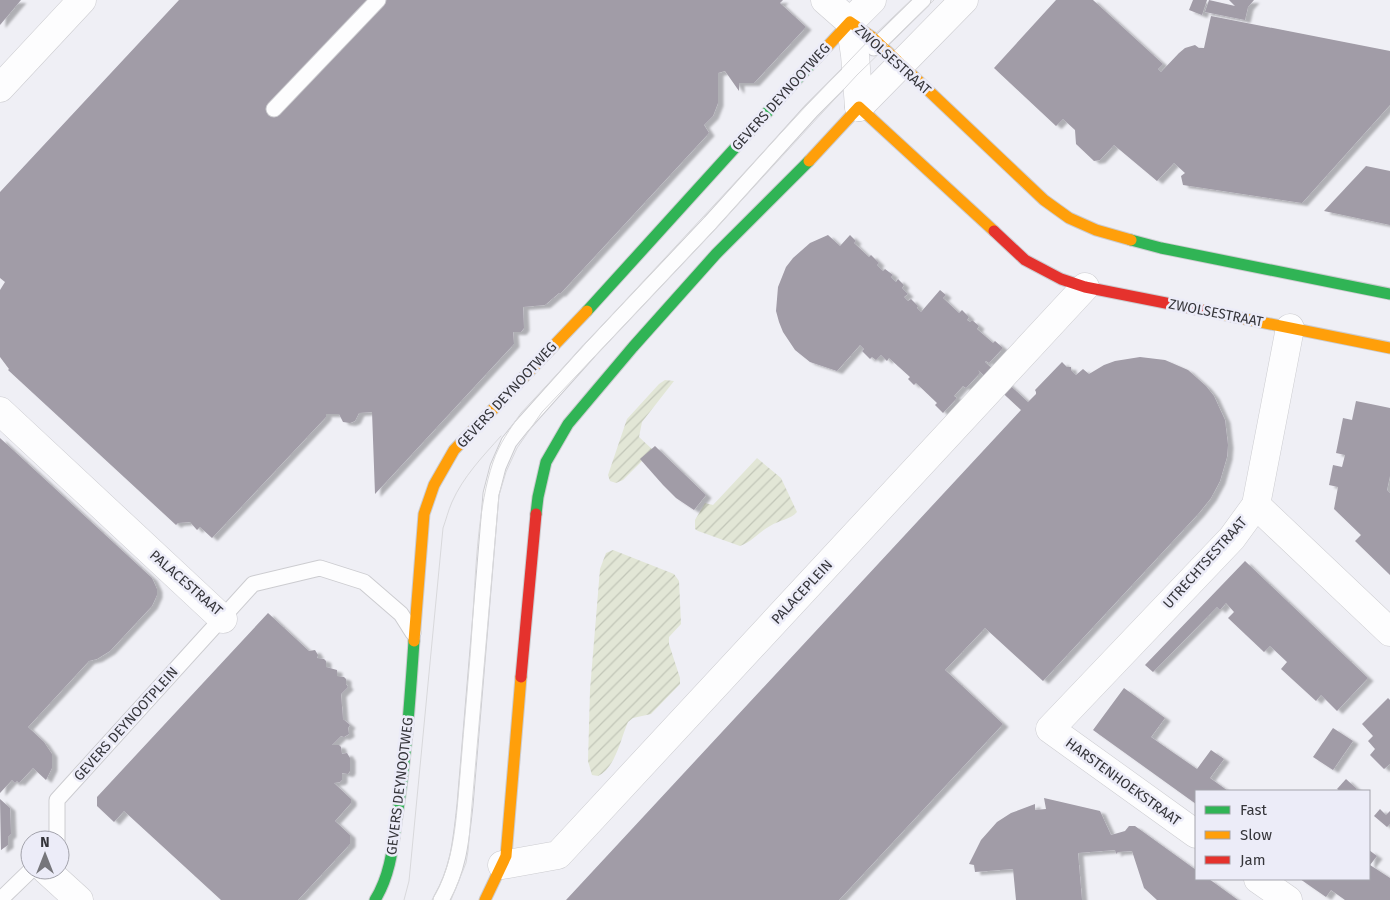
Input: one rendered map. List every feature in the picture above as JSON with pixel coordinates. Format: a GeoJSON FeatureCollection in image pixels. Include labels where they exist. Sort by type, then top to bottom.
{"type":"FeatureCollection","features":[{"type":"Feature","properties":{"kind":"main road","name":"ZWOLSESTRAAT"},"geometry":{"type":"LineString","coordinates":[[850,22],[872,37],[1044,200],[1069,218],[1096,230],[1161,248],[1390,294]]}},
{"type":"Feature","properties":{"kind":"main road","name":"GEVERS DEYNOOTWEG"},"geometry":{"type":"LineString","coordinates":[[375,900],[390,866],[394,843],[405,764],[424,514],[434,485],[454,450],[602,295],[850,22]]}},
{"type":"Feature","properties":{"kind":"main road","name":"ZWOLSESTRAAT"},"geometry":{"type":"LineString","coordinates":[[859,107],[1026,260],[1057,279],[1085,287],[1390,348]]}},
{"type":"Feature","properties":{"kind":"main road"},"geometry":{"type":"LineString","coordinates":[[485,900],[506,856],[509,836],[527,602],[538,497],[546,462],[568,424],[633,347],[716,254],[826,144],[859,107]]}},
{"type":"Feature","properties":{"kind":"street"},"geometry":{"type":"LineString","coordinates":[[0,88],[82,0]]}},
{"type":"Feature","properties":{"kind":"street"},"geometry":{"type":"LineString","coordinates":[[825,0],[850,22]]}},
{"type":"Feature","properties":{"kind":"street","name":"GEVERS DEYNOOTWEG"},"geometry":{"type":"LineString","coordinates":[[850,22],[872,0]]}},
{"type":"Feature","properties":{"kind":"street"},"geometry":{"type":"LineString","coordinates":[[859,107],[964,0]]}},
{"type":"Feature","properties":{"kind":"street","name":"ZWOLSESTRAAT"},"geometry":{"type":"LineString","coordinates":[[850,22],[859,107]]}},
{"type":"Feature","properties":{"kind":"street","name":"PALACEPLEIN"},"geometry":{"type":"LineString","coordinates":[[502,864],[558,855],[1085,287]]}},
{"type":"Feature","properties":{"kind":"street","name":"UTRECHTSESTRAAT"},"geometry":{"type":"LineString","coordinates":[[1050,729],[1232,538],[1256,505],[1290,328]]}},
{"type":"Feature","properties":{"kind":"street","name":"PALACESTRAAT"},"geometry":{"type":"LineString","coordinates":[[0,411],[223,618]]}},
{"type":"Feature","properties":{"kind":"street"},"geometry":{"type":"LineString","coordinates":[[1256,505],[1390,632]]}},
{"type":"Feature","properties":{"kind":"street","name":"HARSTENHOEKSTRAAT"},"geometry":{"type":"LineString","coordinates":[[1050,729],[1195,833]]}},
{"type":"Feature","properties":{"kind":"street"},"geometry":{"type":"LineString","coordinates":[[57,880],[80,900]]}},
{"type":"Feature","properties":{"kind":"street"},"geometry":{"type":"LineString","coordinates":[[1259,880],[1288,900]]}},
{"type":"Feature","properties":{"kind":"lane"},"geometry":{"type":"LineString","coordinates":[[274,109],[378,0]]}},
{"type":"Feature","properties":{"kind":"lane"},"geometry":{"type":"LineString","coordinates":[[441,900],[452,879],[459,850],[465,805],[490,501],[498,467],[510,442],[589,351],[811,111],[923,0]]}},
{"type":"Feature","properties":{"kind":"lane","name":"PALACESTRAAT"},"geometry":{"type":"LineString","coordinates":[[223,618],[253,584],[320,568],[364,582],[401,614],[414,635]]}},
{"type":"Feature","properties":{"kind":"lane","name":"GEVERS DEYNOOTPLEIN"},"geometry":{"type":"LineString","coordinates":[[57,830],[57,800],[223,618]]}},
{"type":"Feature","properties":{"kind":"lane"},"geometry":{"type":"LineString","coordinates":[[0,900],[21,880]]}},
{"type":"Feature","properties":{"kind":"green space"},"geometry":{"type":"Polygon","coordinates":[[[665,380],[674,381],[642,422],[639,437],[653,450],[623,480],[616,483],[610,481],[608,475],[627,419],[659,384],[665,380]]]}},
{"type":"Feature","properties":{"kind":"green space"},"geometry":{"type":"Polygon","coordinates":[[[757,458],[781,478],[797,512],[791,517],[770,526],[740,546],[695,529],[695,520],[705,503],[713,505],[757,458]]]}},
{"type":"Feature","properties":{"kind":"green space"},"geometry":{"type":"Polygon","coordinates":[[[613,550],[674,574],[679,581],[681,624],[669,637],[669,644],[680,678],[680,684],[651,714],[633,718],[628,722],[613,760],[604,772],[598,776],[592,775],[588,761],[590,690],[600,569],[606,553],[613,550]]]}},
{"type":"Feature","properties":{"kind":"building"},"geometry":{"type":"Polygon","coordinates":[[[0,0],[21,0],[0,25],[0,0]]]}},
{"type":"Feature","properties":{"kind":"building"},"geometry":{"type":"Polygon","coordinates":[[[179,0],[783,0],[780,3],[806,27],[754,83],[739,83],[739,91],[725,71],[718,73],[718,103],[713,116],[704,125],[709,133],[560,294],[545,305],[523,307],[524,328],[521,332],[513,332],[514,344],[375,494],[372,412],[359,413],[355,421],[350,423],[343,422],[339,414],[326,414],[326,417],[212,538],[200,527],[197,530],[190,522],[178,523],[176,525],[8,370],[0,357],[0,290],[5,282],[0,278],[0,192],[179,0]]]}},
{"type":"Feature","properties":{"kind":"building"},"geometry":{"type":"Polygon","coordinates":[[[1056,0],[1093,0],[1163,64],[1158,69],[1161,72],[1185,48],[1195,45],[1199,48],[1204,48],[1211,16],[1390,51],[1390,105],[1302,203],[1183,185],[1181,176],[1185,173],[1174,163],[1157,181],[1114,145],[1100,160],[1094,161],[1076,144],[1075,130],[1063,119],[1056,126],[994,68],[1056,0]]]}},
{"type":"Feature","properties":{"kind":"building"},"geometry":{"type":"Polygon","coordinates":[[[1193,0],[1207,0],[1202,15],[1189,10],[1193,0]]]}},
{"type":"Feature","properties":{"kind":"building"},"geometry":{"type":"Polygon","coordinates":[[[1209,0],[1235,6],[1229,0],[1254,0],[1248,7],[1245,20],[1205,12],[1209,0]]]}},
{"type":"Feature","properties":{"kind":"building"},"geometry":{"type":"Polygon","coordinates":[[[1366,166],[1390,171],[1390,225],[1324,211],[1366,166]]]}},
{"type":"Feature","properties":{"kind":"building"},"geometry":{"type":"Polygon","coordinates":[[[828,235],[840,246],[850,235],[856,241],[854,243],[869,257],[871,255],[879,263],[877,265],[883,271],[885,269],[893,275],[891,277],[896,282],[898,279],[904,285],[902,288],[908,294],[904,297],[908,301],[911,299],[921,312],[940,290],[946,295],[943,298],[959,313],[962,310],[969,317],[967,320],[970,322],[972,320],[979,326],[977,329],[993,343],[995,341],[1003,348],[989,363],[985,362],[1028,402],[1036,394],[1035,390],[1062,362],[1067,367],[1071,367],[1071,370],[1076,375],[1083,369],[1089,374],[1115,361],[1140,357],[1165,360],[1188,370],[1214,396],[1225,420],[1228,445],[1227,457],[1220,481],[1211,498],[1199,513],[1043,681],[985,628],[945,670],[1003,724],[839,900],[566,900],[1021,410],[978,370],[980,373],[966,388],[963,386],[954,396],[957,398],[943,413],[935,405],[937,403],[916,383],[914,385],[908,379],[910,377],[889,358],[887,361],[881,355],[876,360],[872,357],[870,359],[862,351],[864,349],[860,345],[837,371],[810,362],[795,350],[783,332],[776,311],[778,287],[786,267],[793,258],[810,243],[828,235]]]}},
{"type":"Feature","properties":{"kind":"building"},"geometry":{"type":"Polygon","coordinates":[[[1356,401],[1390,408],[1390,476],[1387,490],[1390,493],[1390,575],[1355,541],[1361,535],[1334,509],[1338,487],[1329,485],[1333,465],[1342,467],[1345,455],[1336,453],[1343,418],[1352,420],[1356,401]]]}},
{"type":"Feature","properties":{"kind":"building"},"geometry":{"type":"Polygon","coordinates":[[[0,438],[152,578],[157,589],[157,595],[152,606],[110,651],[97,659],[89,661],[28,727],[44,742],[52,754],[52,768],[46,780],[33,768],[19,783],[17,781],[15,783],[12,780],[0,793],[0,438]]]}},
{"type":"Feature","properties":{"kind":"building"},"geometry":{"type":"Polygon","coordinates":[[[655,446],[706,495],[694,510],[676,498],[640,459],[655,446]]]}},
{"type":"Feature","properties":{"kind":"building"},"geometry":{"type":"Polygon","coordinates":[[[1245,561],[1368,678],[1337,711],[1321,695],[1316,701],[1281,669],[1287,662],[1270,646],[1264,652],[1228,618],[1234,612],[1226,603],[1220,610],[1217,607],[1153,672],[1145,665],[1245,561]]]}},
{"type":"Feature","properties":{"kind":"building"},"geometry":{"type":"Polygon","coordinates":[[[268,613],[309,651],[315,650],[318,655],[317,658],[326,661],[326,667],[337,670],[337,676],[346,679],[348,687],[341,694],[343,719],[350,725],[348,728],[349,734],[344,737],[341,736],[332,745],[339,745],[342,754],[347,753],[350,758],[350,771],[348,774],[342,773],[342,780],[334,783],[351,799],[351,803],[335,821],[350,835],[350,844],[298,900],[221,900],[124,811],[114,822],[97,806],[97,797],[268,613]]]}},
{"type":"Feature","properties":{"kind":"building"},"geometry":{"type":"Polygon","coordinates":[[[1124,688],[1165,718],[1151,737],[1197,769],[1211,750],[1224,759],[1210,778],[1227,790],[1195,790],[1195,803],[1093,730],[1124,688]]]}},
{"type":"Feature","properties":{"kind":"building"},"geometry":{"type":"Polygon","coordinates":[[[1388,698],[1390,700],[1390,764],[1384,769],[1370,755],[1375,749],[1368,741],[1373,736],[1362,724],[1388,698]]]}},
{"type":"Feature","properties":{"kind":"building"},"geometry":{"type":"Polygon","coordinates":[[[1333,728],[1353,741],[1333,770],[1313,757],[1333,728]]]}},
{"type":"Feature","properties":{"kind":"building"},"geometry":{"type":"Polygon","coordinates":[[[1346,779],[1357,789],[1338,790],[1337,789],[1346,779]]]}},
{"type":"Feature","properties":{"kind":"building"},"geometry":{"type":"Polygon","coordinates":[[[1044,798],[1100,811],[1111,835],[1125,831],[1129,826],[1135,826],[1195,869],[1195,880],[1210,880],[1238,900],[1157,900],[1144,888],[1132,851],[1118,852],[1116,854],[1115,850],[1078,853],[1082,900],[1016,900],[1013,869],[975,872],[974,865],[969,864],[981,840],[997,822],[1011,813],[1035,804],[1035,810],[1046,809],[1044,798]]]}},
{"type":"Feature","properties":{"kind":"building"},"geometry":{"type":"Polygon","coordinates":[[[0,799],[10,808],[11,834],[8,837],[8,845],[1,850],[0,799]]]}},
{"type":"Feature","properties":{"kind":"building"},"geometry":{"type":"Polygon","coordinates":[[[1380,809],[1386,815],[1390,811],[1390,824],[1387,827],[1374,816],[1380,809]]]}},
{"type":"Feature","properties":{"kind":"building"},"geometry":{"type":"Polygon","coordinates":[[[1370,851],[1377,856],[1370,865],[1370,851]]]}},
{"type":"Feature","properties":{"kind":"building"},"geometry":{"type":"Polygon","coordinates":[[[1370,865],[1390,878],[1390,900],[1345,900],[1331,890],[1326,897],[1301,880],[1370,880],[1370,865]]]}},
{"type":"Feature","properties":{"kind":"tram line"},"geometry":{"type":"LineString","coordinates":[[432,900],[446,871],[453,840],[481,517],[488,479],[495,455],[521,413],[806,106],[872,37],[911,0]]}},
{"type":"Feature","properties":{"kind":"tram line"},"geometry":{"type":"LineString","coordinates":[[451,900],[466,863],[468,851],[499,495],[506,472],[517,448],[542,412],[705,240],[857,75],[934,0]]}},
{"type":"Feature","properties":{"kind":"tram line"},"geometry":{"type":"LineString","coordinates":[[404,900],[409,881],[443,528],[452,502],[462,484],[501,436]]}},
{"type":"Feature","properties":{"kind":"traffic: fast"},"geometry":{"type":"LineString","coordinates":[[587,311],[812,63]]}},
{"type":"Feature","properties":{"kind":"traffic: fast"},"geometry":{"type":"LineString","coordinates":[[536,514],[546,462],[568,424],[633,347],[716,254],[809,161]]}},
{"type":"Feature","properties":{"kind":"traffic: fast"},"geometry":{"type":"LineString","coordinates":[[1131,240],[1161,248],[1390,294]]}},
{"type":"Feature","properties":{"kind":"traffic: fast"},"geometry":{"type":"LineString","coordinates":[[375,900],[385,880],[394,838],[405,751],[414,641]]}},
{"type":"Feature","properties":{"kind":"traffic: slow"},"geometry":{"type":"LineString","coordinates":[[812,63],[850,22],[872,37],[1044,200],[1069,218],[1096,230],[1131,240]]}},
{"type":"Feature","properties":{"kind":"traffic: slow"},"geometry":{"type":"LineString","coordinates":[[809,161],[859,107],[994,231]]}},
{"type":"Feature","properties":{"kind":"traffic: slow"},"geometry":{"type":"LineString","coordinates":[[1201,310],[1390,348]]}},
{"type":"Feature","properties":{"kind":"traffic: slow"},"geometry":{"type":"LineString","coordinates":[[414,641],[424,514],[434,485],[454,450],[587,311]]}},
{"type":"Feature","properties":{"kind":"traffic: slow"},"geometry":{"type":"LineString","coordinates":[[485,900],[506,856],[521,677]]}},
{"type":"Feature","properties":{"kind":"traffic: jam"},"geometry":{"type":"LineString","coordinates":[[994,231],[1025,260],[1061,279],[1085,287],[1201,310]]}},
{"type":"Feature","properties":{"kind":"traffic: jam"},"geometry":{"type":"LineString","coordinates":[[521,677],[536,514]]}}]}
